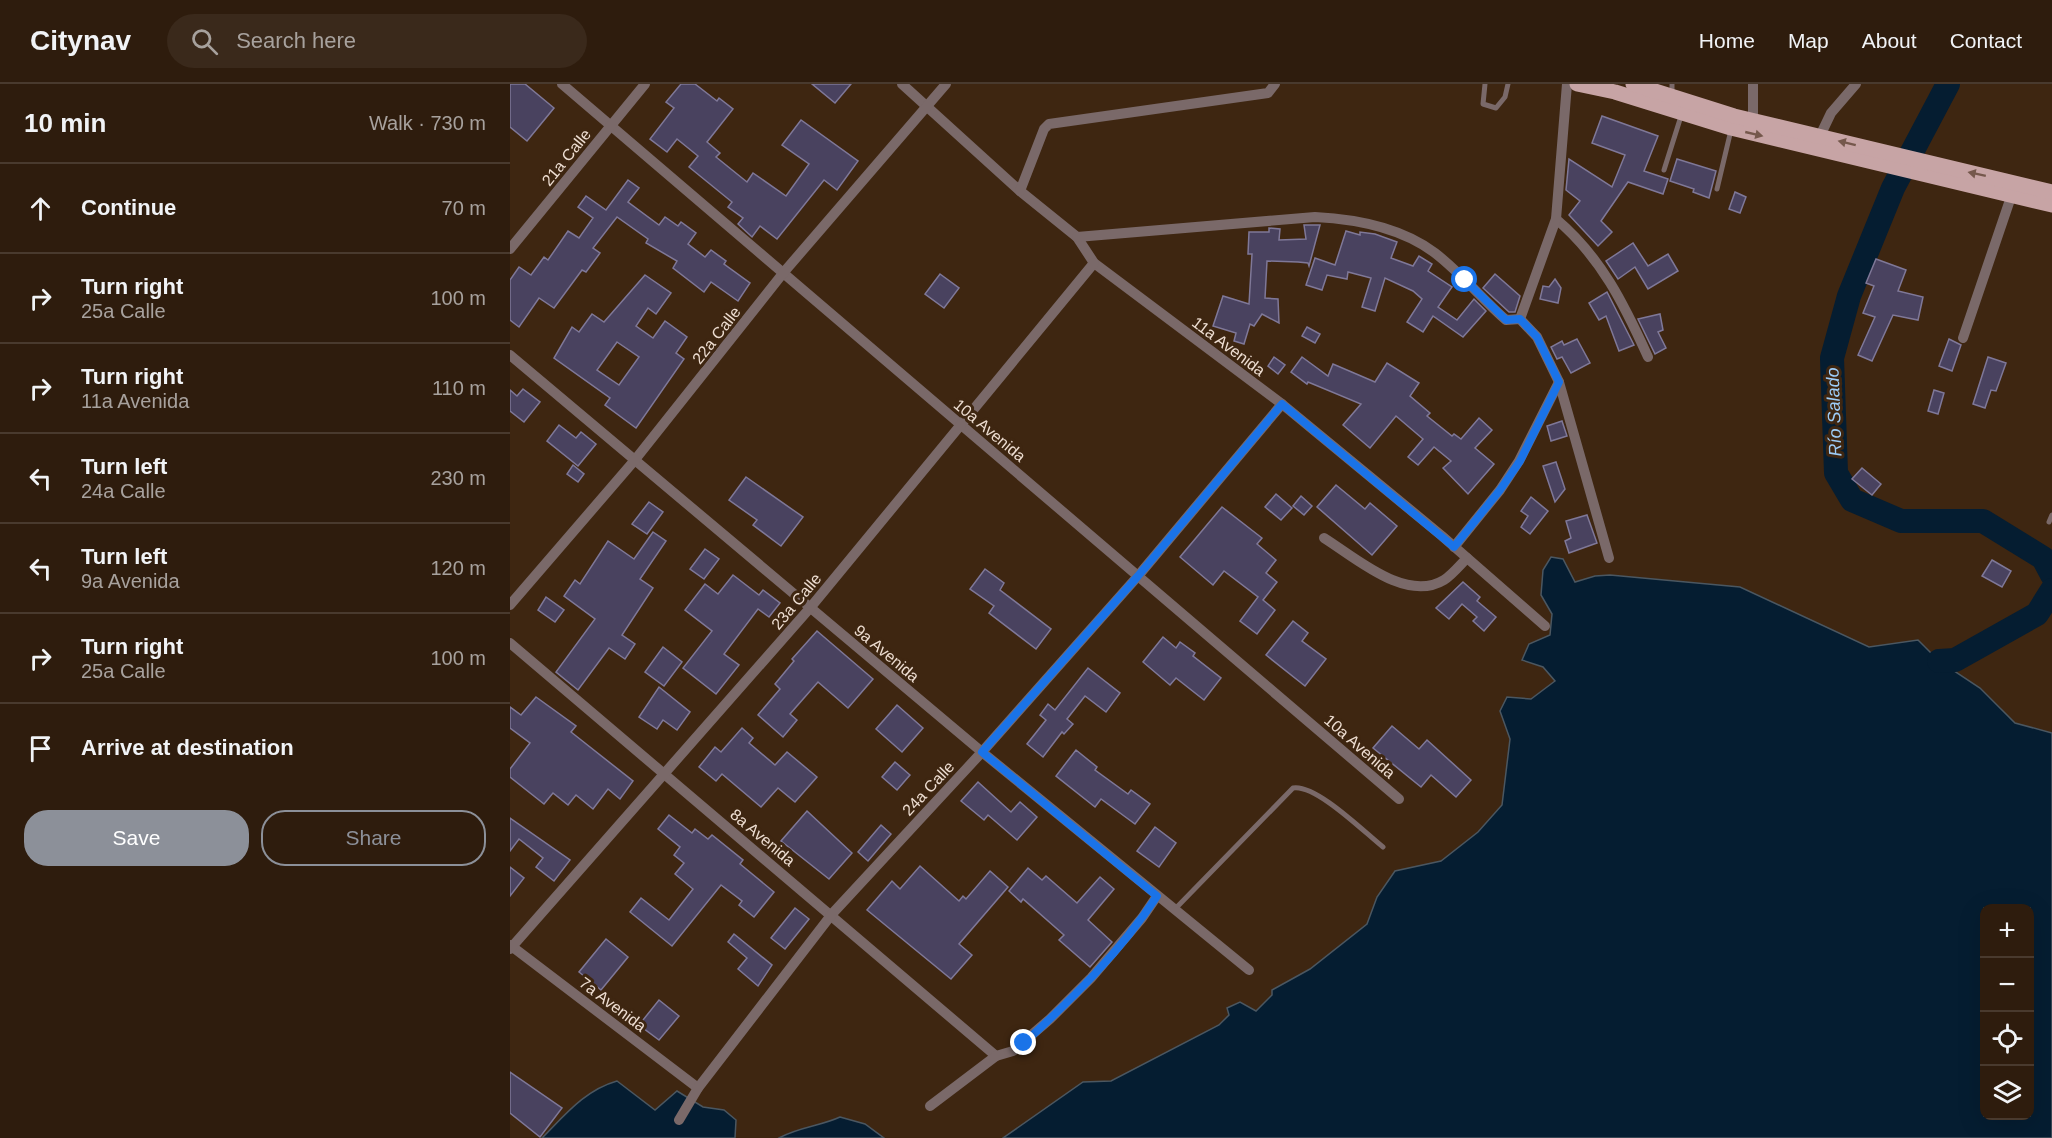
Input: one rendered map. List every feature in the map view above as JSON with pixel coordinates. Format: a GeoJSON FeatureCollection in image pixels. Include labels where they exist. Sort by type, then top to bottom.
{"type":"FeatureCollection","features":[{"type":"Feature","properties":{"kind":"main road"},"geometry":{"type":"LineString","coordinates":[[1577,84],[1616,88],[1676,100],[1820,136],[1902,163]]}},
{"type":"Feature","properties":{"kind":"main road"},"geometry":{"type":"LineString","coordinates":[[1633,84],[1676,100],[1731,128],[1902,163],[2014,189],[2052,192]]}},
{"type":"Feature","properties":{"kind":"main road"},"geometry":{"type":"LineString","coordinates":[[2014,189],[2052,206]]}},
{"type":"Feature","properties":{"kind":"street","name":"10a Avenida"},"geometry":{"type":"LineString","coordinates":[[562,84],[1399,799]]}},
{"type":"Feature","properties":{"kind":"street","name":"21a Calle"},"geometry":{"type":"LineString","coordinates":[[510,249],[645,84]]}},
{"type":"Feature","properties":{"kind":"street","name":"11a Avenida"},"geometry":{"type":"LineString","coordinates":[[902,84],[1020,191],[1077,237],[1094,263],[1282,404],[1545,626]]}},
{"type":"Feature","properties":{"kind":"street","name":"22a Calle"},"geometry":{"type":"LineString","coordinates":[[510,605],[634,461],[784,272],[928,108],[946,84]]}},
{"type":"Feature","properties":{"kind":"street"},"geometry":{"type":"LineString","coordinates":[[1020,191],[1044,129],[1049,124],[1268,93],[1275,84]]}},
{"type":"Feature","properties":{"kind":"street"},"geometry":{"type":"LineString","coordinates":[[1520,319],[1556,219],[1567,84]]}},
{"type":"Feature","properties":{"kind":"street"},"geometry":{"type":"LineString","coordinates":[[1753,84],[1753,120]]}},
{"type":"Feature","properties":{"kind":"street"},"geometry":{"type":"LineString","coordinates":[[1820,136],[1831,113],[1856,84]]}},
{"type":"Feature","properties":{"kind":"street"},"geometry":{"type":"LineString","coordinates":[[1963,338],[2014,189]]}},
{"type":"Feature","properties":{"kind":"street"},"geometry":{"type":"LineString","coordinates":[[1077,237],[1315,217],[1349,218],[1408,238],[1433,252],[1506,320],[1520,319]]}},
{"type":"Feature","properties":{"kind":"street"},"geometry":{"type":"LineString","coordinates":[[1556,219],[1579,238],[1595,257],[1619,294],[1648,357]]}},
{"type":"Feature","properties":{"kind":"street","name":"23a Calle"},"geometry":{"type":"LineString","coordinates":[[511,947],[810,608],[1094,263]]}},
{"type":"Feature","properties":{"kind":"street"},"geometry":{"type":"LineString","coordinates":[[1520,319],[1537,337],[1559,382],[1609,558]]}},
{"type":"Feature","properties":{"kind":"street","name":"9a Avenida"},"geometry":{"type":"LineString","coordinates":[[510,355],[982,752],[1249,970]]}},
{"type":"Feature","properties":{"kind":"street"},"geometry":{"type":"LineString","coordinates":[[1454,547],[1520,461],[1559,382]]}},
{"type":"Feature","properties":{"kind":"street","name":"24a Calle"},"geometry":{"type":"LineString","coordinates":[[679,1120],[698,1088],[832,914],[982,752],[1138,576],[1282,404]]}},
{"type":"Feature","properties":{"kind":"street"},"geometry":{"type":"LineString","coordinates":[[1324,538],[1395,582],[1408,587],[1436,584],[1446,580],[1467,558]]}},
{"type":"Feature","properties":{"kind":"street","name":"8a Avenida"},"geometry":{"type":"LineString","coordinates":[[510,643],[832,914],[996,1056]]}},
{"type":"Feature","properties":{"kind":"street"},"geometry":{"type":"LineString","coordinates":[[930,1106],[996,1056],[1013,1051],[1050,1019],[1143,918],[1157,896]]}},
{"type":"Feature","properties":{"kind":"street","name":"7a Avenida"},"geometry":{"type":"LineString","coordinates":[[511,947],[698,1088]]}},
{"type":"Feature","properties":{"kind":"lane"},"geometry":{"type":"LineString","coordinates":[[1485,84],[1483,104],[1496,108],[1505,98],[1508,84]]}},
{"type":"Feature","properties":{"kind":"lane"},"geometry":{"type":"LineString","coordinates":[[1664,170],[1676,100]]}},
{"type":"Feature","properties":{"kind":"lane"},"geometry":{"type":"LineString","coordinates":[[1717,189],[1731,128]]}},
{"type":"Feature","properties":{"kind":"lane"},"geometry":{"type":"LineString","coordinates":[[2049,522],[2052,515]]}},
{"type":"Feature","properties":{"kind":"lane"},"geometry":{"type":"LineString","coordinates":[[1174,910],[1293,788],[1300,787],[1316,794],[1383,847]]}},
{"type":"Feature","properties":{"kind":"water"},"geometry":{"type":"Polygon","coordinates":[[[1551,557],[1563,559],[1575,582],[1595,576],[1610,575],[1740,587],[1869,647],[1918,640],[1939,661],[1980,688],[2015,723],[2052,733],[2052,1138],[1003,1138],[1083,1082],[1111,1081],[1219,1025],[1229,1015],[1227,1008],[1240,1002],[1256,1011],[1272,995],[1272,990],[1310,969],[1367,924],[1377,897],[1395,871],[1441,861],[1478,832],[1502,805],[1510,739],[1500,711],[1507,697],[1531,699],[1555,681],[1543,667],[1522,660],[1529,644],[1550,635],[1552,614],[1541,595],[1543,570],[1551,557]]]}},
{"type":"Feature","properties":{"kind":"water"},"geometry":{"type":"Polygon","coordinates":[[[617,1081],[655,1110],[677,1091],[703,1107],[724,1110],[736,1120],[735,1138],[542,1138],[585,1097],[617,1081]]]}},
{"type":"Feature","properties":{"kind":"water"},"geometry":{"type":"Polygon","coordinates":[[[840,1117],[865,1124],[884,1138],[779,1138],[794,1131],[840,1117]]]}},
{"type":"Feature","properties":{"kind":"building"},"geometry":{"type":"Polygon","coordinates":[[[510,84],[525,84],[554,108],[527,141],[510,127],[510,84]]]}},
{"type":"Feature","properties":{"kind":"building"},"geometry":{"type":"Polygon","coordinates":[[[681,84],[695,84],[717,101],[719,98],[733,109],[707,142],[720,153],[716,157],[747,182],[753,173],[786,196],[809,164],[782,145],[801,120],[858,161],[837,190],[824,180],[777,239],[760,226],[752,237],[738,224],[743,218],[728,207],[732,202],[689,167],[698,156],[677,139],[667,152],[650,139],[674,108],[666,102],[681,84]]]}},
{"type":"Feature","properties":{"kind":"building"},"geometry":{"type":"Polygon","coordinates":[[[812,84],[851,84],[835,103],[812,84]]]}},
{"type":"Feature","properties":{"kind":"building"},"geometry":{"type":"Polygon","coordinates":[[[1602,116],[1658,136],[1644,171],[1668,179],[1663,194],[1628,182],[1601,221],[1612,232],[1598,246],[1569,215],[1580,201],[1566,190],[1569,159],[1612,187],[1625,155],[1592,143],[1602,116]]]}},
{"type":"Feature","properties":{"kind":"building"},"geometry":{"type":"Polygon","coordinates":[[[1677,159],[1716,171],[1709,198],[1693,192],[1694,189],[1670,181],[1677,159]]]}},
{"type":"Feature","properties":{"kind":"building"},"geometry":{"type":"Polygon","coordinates":[[[628,180],[639,188],[628,202],[659,225],[665,217],[678,226],[681,222],[696,233],[688,244],[705,257],[711,250],[726,261],[724,264],[750,283],[738,301],[711,282],[704,292],[673,268],[677,261],[646,243],[648,239],[617,217],[593,248],[600,253],[586,272],[582,270],[554,308],[539,298],[519,327],[510,320],[510,280],[519,267],[531,275],[544,257],[548,260],[568,231],[579,238],[593,218],[578,207],[586,196],[606,210],[628,180]]]}},
{"type":"Feature","properties":{"kind":"building"},"geometry":{"type":"Polygon","coordinates":[[[1735,192],[1746,197],[1740,213],[1729,209],[1735,192]]]}},
{"type":"Feature","properties":{"kind":"building"},"geometry":{"type":"Polygon","coordinates":[[[1304,225],[1320,225],[1309,266],[1308,263],[1267,261],[1265,298],[1278,299],[1279,323],[1262,314],[1254,326],[1250,324],[1244,344],[1234,341],[1236,333],[1213,326],[1223,296],[1249,304],[1252,254],[1248,254],[1249,232],[1269,232],[1269,228],[1280,229],[1279,240],[1306,239],[1304,225]]]}},
{"type":"Feature","properties":{"kind":"building"},"geometry":{"type":"Polygon","coordinates":[[[1346,231],[1360,235],[1360,232],[1375,234],[1397,242],[1391,258],[1413,266],[1419,256],[1432,264],[1428,271],[1452,287],[1438,307],[1457,320],[1474,299],[1486,311],[1463,337],[1433,316],[1423,332],[1407,322],[1422,299],[1413,291],[1385,278],[1375,311],[1362,307],[1371,278],[1348,272],[1347,279],[1327,275],[1322,290],[1306,285],[1315,258],[1335,265],[1346,231]]]}},
{"type":"Feature","properties":{"kind":"building"},"geometry":{"type":"Polygon","coordinates":[[[1633,243],[1648,266],[1668,254],[1678,271],[1648,289],[1635,267],[1618,279],[1606,261],[1633,243]]]}},
{"type":"Feature","properties":{"kind":"building"},"geometry":{"type":"Polygon","coordinates":[[[1876,259],[1906,270],[1898,291],[1923,297],[1918,320],[1893,315],[1872,361],[1858,355],[1875,317],[1863,313],[1874,286],[1866,283],[1876,259]]]}},
{"type":"Feature","properties":{"kind":"building"},"geometry":{"type":"Polygon","coordinates":[[[940,274],[959,288],[944,308],[925,294],[940,274]]]}},
{"type":"Feature","properties":{"kind":"building"},"geometry":{"type":"Polygon","coordinates":[[[1495,274],[1520,296],[1515,312],[1509,312],[1483,288],[1495,274]]]}},
{"type":"Feature","properties":{"kind":"building"},"geometry":{"type":"Polygon","coordinates":[[[645,275],[671,293],[656,314],[648,308],[636,326],[653,338],[665,321],[687,337],[676,353],[684,359],[636,428],[605,405],[610,398],[554,358],[572,327],[579,332],[592,314],[604,322],[645,275]],[[617,342],[597,370],[619,385],[639,357],[617,342]]]}},
{"type":"Feature","properties":{"kind":"building"},"geometry":{"type":"Polygon","coordinates":[[[1555,279],[1561,288],[1558,303],[1540,299],[1543,286],[1549,287],[1555,279]]]}},
{"type":"Feature","properties":{"kind":"building"},"geometry":{"type":"Polygon","coordinates":[[[1607,292],[1634,345],[1619,351],[1606,316],[1599,320],[1589,303],[1607,292]]]}},
{"type":"Feature","properties":{"kind":"building"},"geometry":{"type":"Polygon","coordinates":[[[1660,314],[1663,330],[1658,332],[1666,348],[1655,354],[1638,319],[1660,314]]]}},
{"type":"Feature","properties":{"kind":"building"},"geometry":{"type":"Polygon","coordinates":[[[1307,327],[1320,334],[1315,343],[1302,336],[1307,327]]]}},
{"type":"Feature","properties":{"kind":"building"},"geometry":{"type":"Polygon","coordinates":[[[1577,339],[1590,363],[1571,373],[1562,357],[1557,359],[1551,347],[1562,341],[1564,345],[1577,339]]]}},
{"type":"Feature","properties":{"kind":"building"},"geometry":{"type":"Polygon","coordinates":[[[1949,339],[1961,345],[1952,371],[1939,366],[1949,339]]]}},
{"type":"Feature","properties":{"kind":"building"},"geometry":{"type":"Polygon","coordinates":[[[1274,357],[1285,365],[1278,374],[1268,366],[1274,357]]]}},
{"type":"Feature","properties":{"kind":"building"},"geometry":{"type":"Polygon","coordinates":[[[1302,357],[1328,376],[1333,364],[1375,382],[1387,363],[1419,383],[1410,396],[1430,413],[1427,416],[1452,436],[1454,434],[1461,439],[1479,418],[1492,430],[1475,448],[1494,464],[1468,494],[1443,468],[1451,461],[1434,447],[1418,465],[1408,457],[1423,439],[1396,416],[1370,448],[1343,425],[1361,404],[1308,382],[1307,384],[1291,372],[1302,357]]]}},
{"type":"Feature","properties":{"kind":"building"},"geometry":{"type":"Polygon","coordinates":[[[1988,357],[2006,363],[1996,391],[1991,390],[1985,408],[1973,404],[1988,357]]]}},
{"type":"Feature","properties":{"kind":"building"},"geometry":{"type":"Polygon","coordinates":[[[523,389],[540,402],[524,422],[510,411],[510,390],[517,396],[523,389]]]}},
{"type":"Feature","properties":{"kind":"building"},"geometry":{"type":"Polygon","coordinates":[[[1934,390],[1944,393],[1938,414],[1928,411],[1934,390]]]}},
{"type":"Feature","properties":{"kind":"building"},"geometry":{"type":"Polygon","coordinates":[[[1562,421],[1567,436],[1551,441],[1547,426],[1562,421]]]}},
{"type":"Feature","properties":{"kind":"building"},"geometry":{"type":"Polygon","coordinates":[[[559,425],[576,438],[581,432],[596,444],[578,466],[547,441],[559,425]]]}},
{"type":"Feature","properties":{"kind":"building"},"geometry":{"type":"Polygon","coordinates":[[[1556,462],[1565,489],[1555,502],[1543,466],[1556,462]]]}},
{"type":"Feature","properties":{"kind":"building"},"geometry":{"type":"Polygon","coordinates":[[[573,465],[584,474],[578,482],[567,474],[573,465]]]}},
{"type":"Feature","properties":{"kind":"building"},"geometry":{"type":"Polygon","coordinates":[[[1862,468],[1881,484],[1872,495],[1852,479],[1862,468]]]}},
{"type":"Feature","properties":{"kind":"building"},"geometry":{"type":"Polygon","coordinates":[[[746,477],[803,517],[781,546],[753,525],[757,520],[729,500],[746,477]]]}},
{"type":"Feature","properties":{"kind":"building"},"geometry":{"type":"Polygon","coordinates":[[[1336,485],[1365,509],[1370,503],[1397,526],[1372,555],[1317,507],[1336,485]]]}},
{"type":"Feature","properties":{"kind":"building"},"geometry":{"type":"Polygon","coordinates":[[[1276,494],[1292,508],[1281,520],[1265,507],[1276,494]]]}},
{"type":"Feature","properties":{"kind":"building"},"geometry":{"type":"Polygon","coordinates":[[[1301,496],[1312,506],[1304,515],[1293,506],[1301,496]]]}},
{"type":"Feature","properties":{"kind":"building"},"geometry":{"type":"Polygon","coordinates":[[[1531,497],[1548,511],[1530,534],[1521,527],[1528,516],[1521,511],[1531,497]]]}},
{"type":"Feature","properties":{"kind":"building"},"geometry":{"type":"Polygon","coordinates":[[[649,502],[663,512],[647,534],[632,524],[649,502]]]}},
{"type":"Feature","properties":{"kind":"building"},"geometry":{"type":"Polygon","coordinates":[[[1222,507],[1262,538],[1257,544],[1276,560],[1266,573],[1277,582],[1263,600],[1275,610],[1257,634],[1240,621],[1258,597],[1224,571],[1213,585],[1180,557],[1222,507]]]}},
{"type":"Feature","properties":{"kind":"building"},"geometry":{"type":"Polygon","coordinates":[[[1587,515],[1597,543],[1569,553],[1565,541],[1571,538],[1566,521],[1587,515]]]}},
{"type":"Feature","properties":{"kind":"building"},"geometry":{"type":"Polygon","coordinates":[[[653,532],[666,541],[640,579],[653,588],[622,635],[635,644],[625,659],[609,648],[578,690],[556,672],[595,619],[564,596],[575,580],[580,584],[608,541],[634,559],[653,532]]]}},
{"type":"Feature","properties":{"kind":"building"},"geometry":{"type":"Polygon","coordinates":[[[705,549],[719,559],[704,579],[690,569],[705,549]]]}},
{"type":"Feature","properties":{"kind":"building"},"geometry":{"type":"Polygon","coordinates":[[[1992,560],[2011,571],[2002,587],[1982,576],[1992,560]]]}},
{"type":"Feature","properties":{"kind":"building"},"geometry":{"type":"Polygon","coordinates":[[[985,569],[1004,583],[1000,590],[1051,629],[1036,649],[989,613],[994,606],[970,589],[985,569]]]}},
{"type":"Feature","properties":{"kind":"building"},"geometry":{"type":"Polygon","coordinates":[[[733,575],[759,595],[763,590],[780,603],[769,617],[758,609],[724,654],[739,665],[716,694],[683,668],[712,631],[685,610],[705,584],[718,594],[733,575]]]}},
{"type":"Feature","properties":{"kind":"building"},"geometry":{"type":"Polygon","coordinates":[[[1463,582],[1480,597],[1477,601],[1496,617],[1484,631],[1473,621],[1477,617],[1462,604],[1449,619],[1436,608],[1463,582]]]}},
{"type":"Feature","properties":{"kind":"building"},"geometry":{"type":"Polygon","coordinates":[[[546,597],[564,610],[555,622],[538,610],[546,597]]]}},
{"type":"Feature","properties":{"kind":"building"},"geometry":{"type":"Polygon","coordinates":[[[1293,621],[1308,633],[1302,641],[1326,659],[1305,686],[1266,655],[1293,621]]]}},
{"type":"Feature","properties":{"kind":"building"},"geometry":{"type":"Polygon","coordinates":[[[817,631],[873,679],[848,708],[818,682],[790,714],[797,720],[783,737],[758,715],[780,689],[775,684],[794,661],[792,659],[817,631]]]}},
{"type":"Feature","properties":{"kind":"building"},"geometry":{"type":"Polygon","coordinates":[[[1163,637],[1176,648],[1180,642],[1195,653],[1193,656],[1221,678],[1204,700],[1176,678],[1170,685],[1143,662],[1163,637]]]}},
{"type":"Feature","properties":{"kind":"building"},"geometry":{"type":"Polygon","coordinates":[[[663,647],[682,662],[664,686],[645,672],[663,647]]]}},
{"type":"Feature","properties":{"kind":"building"},"geometry":{"type":"Polygon","coordinates":[[[1088,668],[1120,693],[1106,712],[1085,696],[1067,719],[1073,724],[1064,734],[1062,732],[1043,757],[1027,744],[1046,720],[1040,715],[1048,704],[1055,710],[1088,668]]]}},
{"type":"Feature","properties":{"kind":"building"},"geometry":{"type":"Polygon","coordinates":[[[659,687],[690,712],[677,730],[663,720],[657,729],[639,717],[659,687]]]}},
{"type":"Feature","properties":{"kind":"building"},"geometry":{"type":"Polygon","coordinates":[[[536,697],[576,726],[571,732],[633,781],[620,799],[608,789],[593,809],[576,795],[568,805],[553,793],[544,804],[510,777],[510,769],[530,743],[510,728],[510,707],[521,715],[536,697]]]}},
{"type":"Feature","properties":{"kind":"building"},"geometry":{"type":"Polygon","coordinates":[[[897,705],[923,728],[902,752],[876,729],[897,705]]]}},
{"type":"Feature","properties":{"kind":"building"},"geometry":{"type":"Polygon","coordinates":[[[1392,726],[1419,749],[1427,740],[1471,780],[1456,797],[1431,775],[1421,787],[1373,748],[1392,726]]]}},
{"type":"Feature","properties":{"kind":"building"},"geometry":{"type":"Polygon","coordinates":[[[742,728],[753,738],[749,743],[775,765],[787,752],[817,777],[795,802],[778,788],[761,807],[722,774],[716,781],[699,767],[715,747],[721,752],[742,728]]]}},
{"type":"Feature","properties":{"kind":"building"},"geometry":{"type":"Polygon","coordinates":[[[1076,750],[1097,767],[1095,770],[1128,794],[1131,790],[1150,804],[1135,824],[1101,799],[1095,807],[1056,776],[1076,750]]]}},
{"type":"Feature","properties":{"kind":"building"},"geometry":{"type":"Polygon","coordinates":[[[895,762],[910,775],[897,790],[882,777],[895,762]]]}},
{"type":"Feature","properties":{"kind":"building"},"geometry":{"type":"Polygon","coordinates":[[[978,782],[1011,812],[1020,802],[1037,817],[1017,840],[988,815],[984,820],[961,801],[978,782]]]}},
{"type":"Feature","properties":{"kind":"building"},"geometry":{"type":"Polygon","coordinates":[[[807,811],[852,853],[829,879],[781,841],[807,811]]]}},
{"type":"Feature","properties":{"kind":"building"},"geometry":{"type":"Polygon","coordinates":[[[669,815],[692,833],[695,829],[708,839],[712,835],[743,860],[740,864],[774,892],[754,917],[739,905],[742,901],[721,885],[672,946],[630,912],[641,898],[669,920],[693,889],[675,874],[684,863],[674,855],[680,847],[658,829],[669,815]]]}},
{"type":"Feature","properties":{"kind":"building"},"geometry":{"type":"Polygon","coordinates":[[[510,818],[570,860],[554,881],[536,867],[543,858],[519,839],[510,851],[510,818]]]}},
{"type":"Feature","properties":{"kind":"building"},"geometry":{"type":"Polygon","coordinates":[[[881,825],[891,834],[868,861],[858,852],[881,825]]]}},
{"type":"Feature","properties":{"kind":"building"},"geometry":{"type":"Polygon","coordinates":[[[1155,827],[1176,843],[1159,867],[1137,851],[1155,827]]]}},
{"type":"Feature","properties":{"kind":"building"},"geometry":{"type":"Polygon","coordinates":[[[920,866],[959,901],[963,896],[966,899],[990,871],[1008,887],[959,944],[972,955],[951,979],[867,910],[892,881],[900,889],[920,866]]]}},
{"type":"Feature","properties":{"kind":"building"},"geometry":{"type":"Polygon","coordinates":[[[510,867],[524,878],[510,896],[510,867]]]}},
{"type":"Feature","properties":{"kind":"building"},"geometry":{"type":"Polygon","coordinates":[[[1028,868],[1042,880],[1046,876],[1077,903],[1100,877],[1114,889],[1088,920],[1112,942],[1090,967],[1059,940],[1064,935],[1023,899],[1021,902],[1009,891],[1028,868]]]}},
{"type":"Feature","properties":{"kind":"building"},"geometry":{"type":"Polygon","coordinates":[[[795,908],[809,919],[785,949],[771,938],[795,908]]]}},
{"type":"Feature","properties":{"kind":"building"},"geometry":{"type":"Polygon","coordinates":[[[734,934],[772,965],[758,986],[738,969],[747,958],[728,942],[734,934]]]}},
{"type":"Feature","properties":{"kind":"building"},"geometry":{"type":"Polygon","coordinates":[[[606,939],[628,957],[601,990],[579,972],[606,939]]]}},
{"type":"Feature","properties":{"kind":"building"},"geometry":{"type":"Polygon","coordinates":[[[659,1000],[679,1016],[659,1040],[639,1025],[659,1000]]]}},
{"type":"Feature","properties":{"kind":"building"},"geometry":{"type":"Polygon","coordinates":[[[510,1072],[562,1108],[540,1137],[510,1113],[510,1072]]]}},
{"type":"Feature","properties":{"kind":"waterway","name":"Río Salado"},"geometry":{"type":"LineString","coordinates":[[1948,84],[1893,188],[1849,296],[1832,358],[1836,473],[1852,500],[1901,521],[1983,521],[2043,558],[2052,575]]}},
{"type":"Feature","properties":{"kind":"waterway","name":"Río Salado"},"geometry":{"type":"LineString","coordinates":[[1939,661],[1955,660],[2037,614],[2052,590]]}},
{"type":"Feature","properties":{"kind":"route"},"geometry":{"type":"LineString","coordinates":[[1024,1043],[1091,978],[1143,918],[1157,896],[982,752],[1138,576],[1282,404],[1454,547],[1520,461],[1559,382],[1537,337],[1520,319],[1506,320],[1465,280]]}}]}
